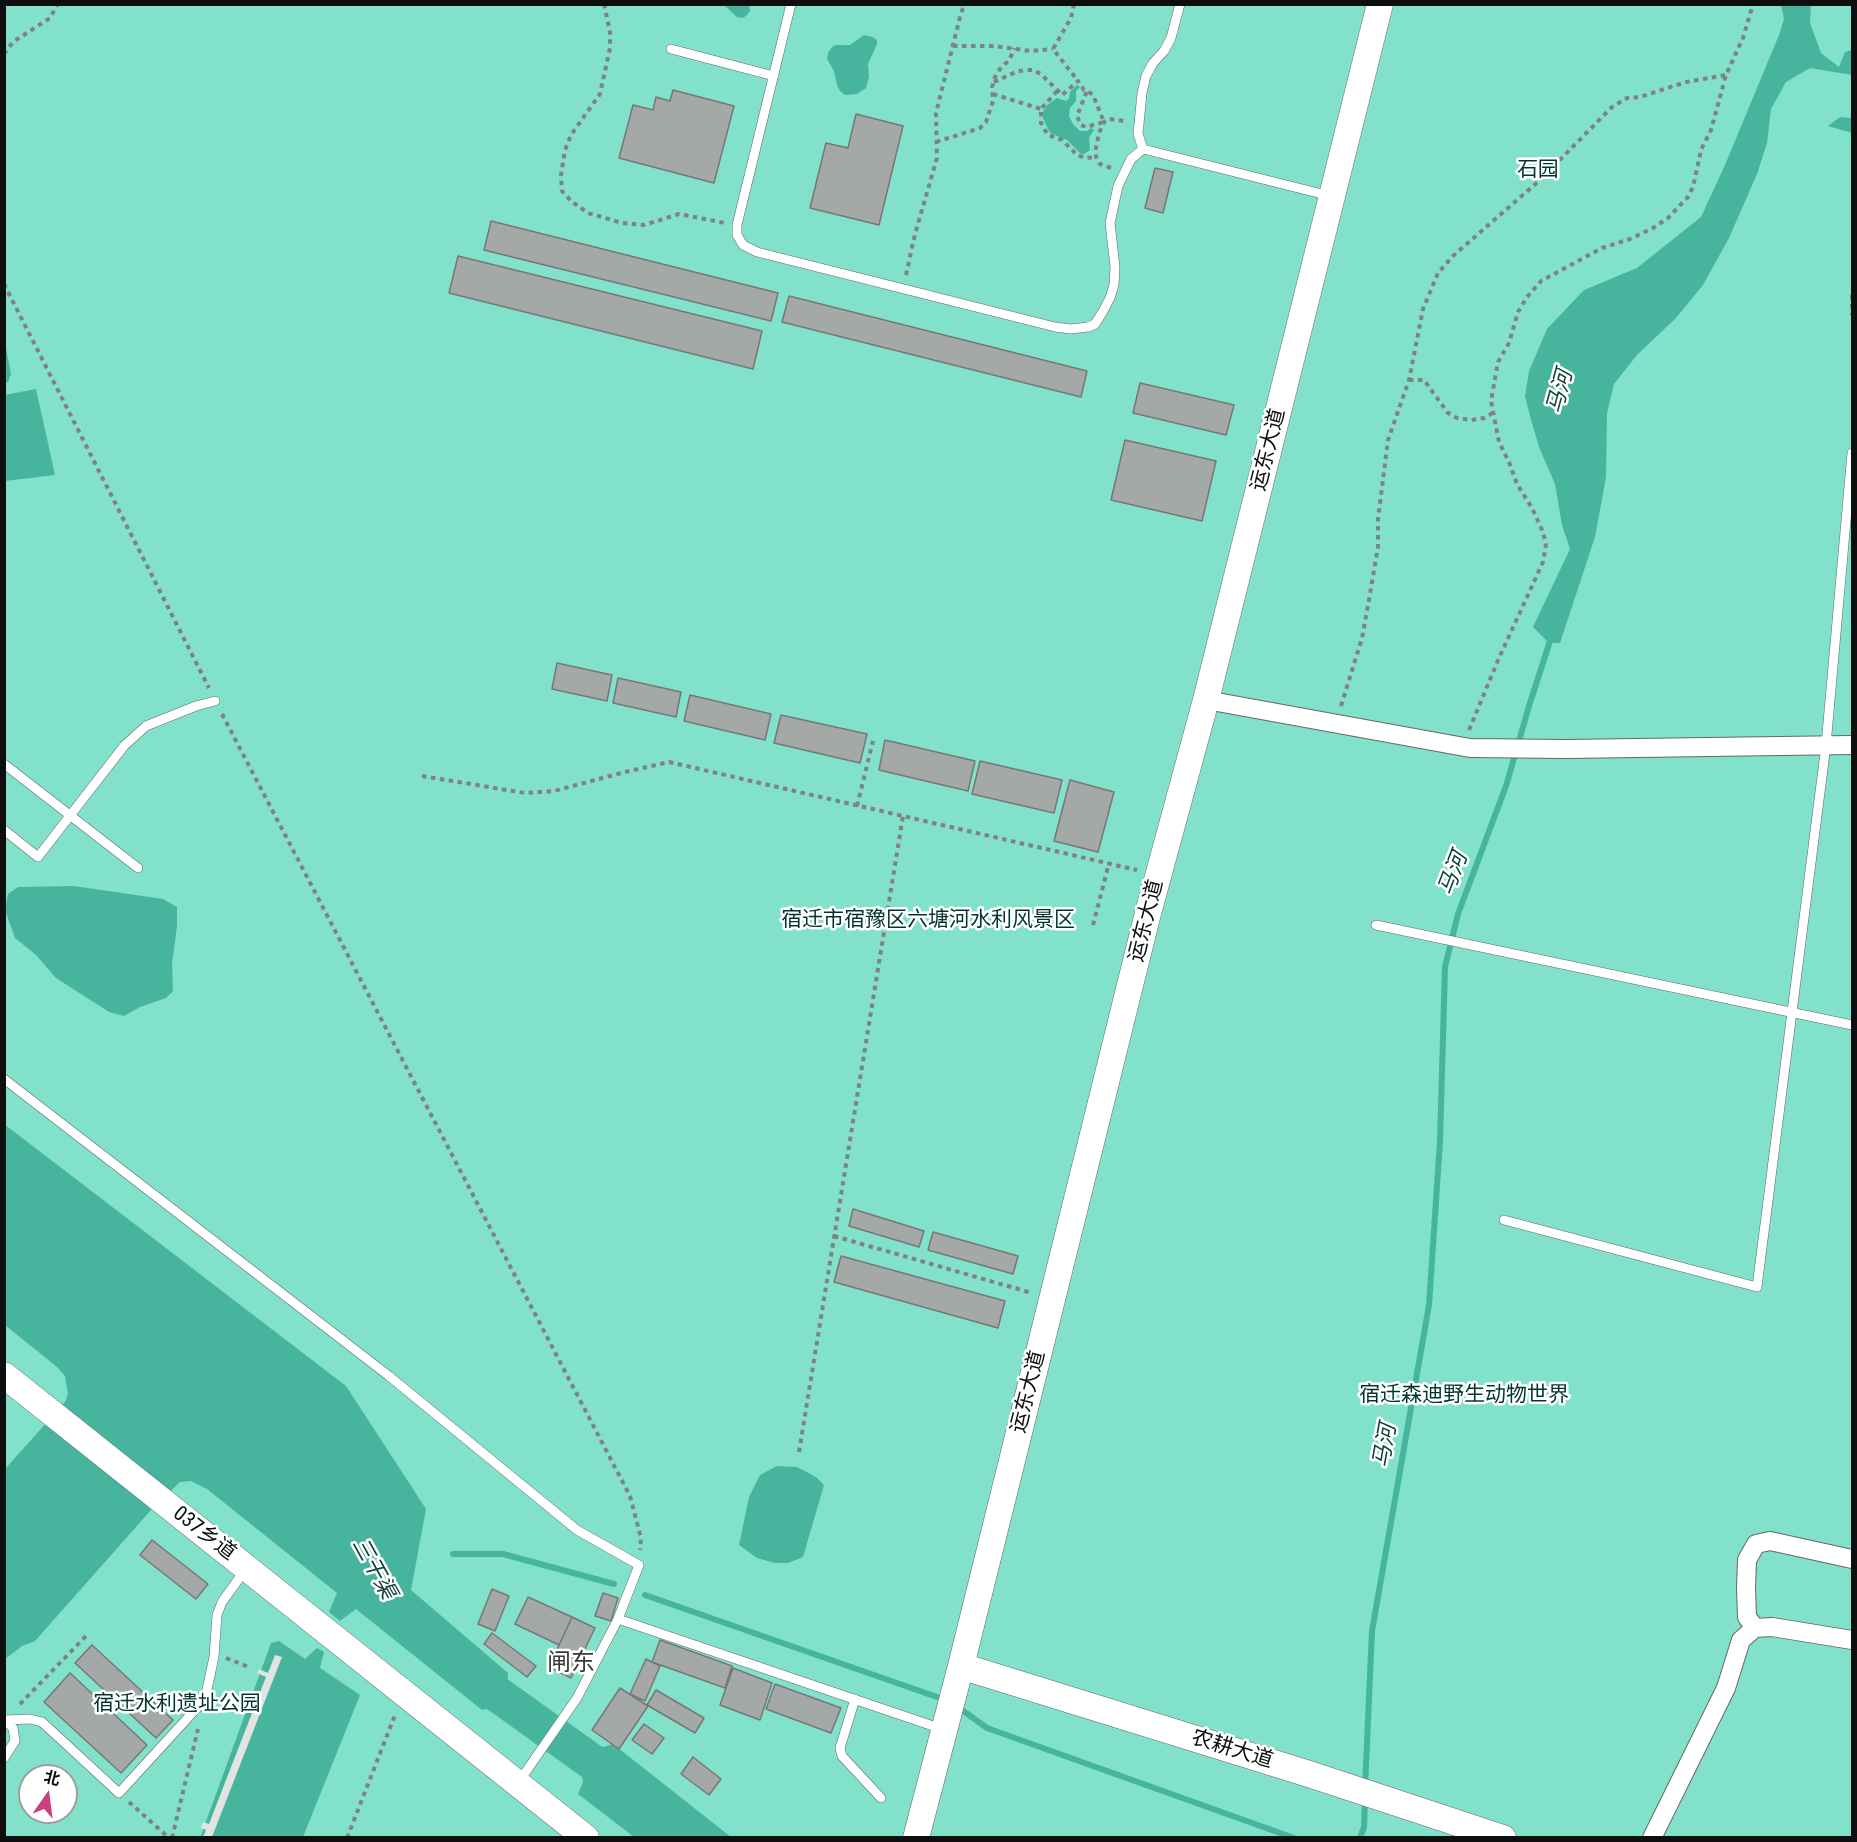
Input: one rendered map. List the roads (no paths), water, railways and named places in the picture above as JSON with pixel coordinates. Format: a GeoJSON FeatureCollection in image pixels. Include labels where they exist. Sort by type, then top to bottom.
{"type":"FeatureCollection","features":[{"type":"Feature","properties":{"kind":"main road","name":"运东大道"},"geometry":{"type":"LineString","coordinates":[[916,1838],[945,1730],[1158,875],[1206,700],[1380,4]]}},
{"type":"Feature","properties":{"kind":"main road","name":"037乡道"},"geometry":{"type":"LineString","coordinates":[[4,1375],[404,1692],[524,1774],[586,1838]]}},
{"type":"Feature","properties":{"kind":"main road","name":"农耕大道"},"geometry":{"type":"LineString","coordinates":[[961,1666],[1309,1774],[1503,1838]]}},
{"type":"Feature","properties":{"kind":"street"},"geometry":{"type":"LineString","coordinates":[[1206,700],[1470,748],[1852,745]]}},
{"type":"Feature","properties":{"kind":"street"},"geometry":{"type":"LineString","coordinates":[[1755,1628],[1747,1617],[1746,1588],[1747,1560],[1756,1544],[1770,1541],[1852,1559]]}},
{"type":"Feature","properties":{"kind":"street"},"geometry":{"type":"LineString","coordinates":[[1652,1838],[1726,1688],[1741,1640],[1755,1628],[1772,1627],[1852,1640]]}},
{"type":"Feature","properties":{"kind":"lane"},"geometry":{"type":"LineString","coordinates":[[791,4],[737,225],[737,235],[743,245],[757,252],[1055,327],[1071,329],[1088,327],[1095,324],[1102,313],[1114,285],[1115,267],[1110,223],[1118,186],[1131,159],[1143,149]]}},
{"type":"Feature","properties":{"kind":"lane"},"geometry":{"type":"LineString","coordinates":[[1143,149],[1138,134],[1138,123],[1146,76],[1171,38],[1180,4]]}},
{"type":"Feature","properties":{"kind":"lane"},"geometry":{"type":"LineString","coordinates":[[670,49],[774,76]]}},
{"type":"Feature","properties":{"kind":"lane"},"geometry":{"type":"LineString","coordinates":[[1143,149],[1332,196]]}},
{"type":"Feature","properties":{"kind":"lane"},"geometry":{"type":"LineString","coordinates":[[1504,1220],[1757,1287],[1826,745],[1852,453]]}},
{"type":"Feature","properties":{"kind":"lane"},"geometry":{"type":"LineString","coordinates":[[4,830],[38,857],[124,746],[147,726],[196,706],[215,701]]}},
{"type":"Feature","properties":{"kind":"lane"},"geometry":{"type":"LineString","coordinates":[[4,764],[138,868]]}},
{"type":"Feature","properties":{"kind":"lane"},"geometry":{"type":"LineString","coordinates":[[1376,925],[1852,1025]]}},
{"type":"Feature","properties":{"kind":"lane"},"geometry":{"type":"LineString","coordinates":[[4,1079],[389,1376],[577,1530],[639,1565],[618,1619],[570,1707],[524,1774]]}},
{"type":"Feature","properties":{"kind":"lane"},"geometry":{"type":"LineString","coordinates":[[5,1720],[30,1719],[42,1722],[119,1793],[205,1699],[215,1653],[217,1615],[222,1602],[247,1568]]}},
{"type":"Feature","properties":{"kind":"lane"},"geometry":{"type":"LineString","coordinates":[[618,1619],[945,1730]]}},
{"type":"Feature","properties":{"kind":"lane"},"geometry":{"type":"LineString","coordinates":[[855,1699],[840,1748],[842,1756],[881,1798]]}},
{"type":"Feature","properties":{"kind":"lane"},"geometry":{"type":"LineString","coordinates":[[4,1758],[15,1741],[13,1728],[5,1720]]}},
{"type":"Feature","properties":{"kind":"water"},"geometry":{"type":"Polygon","coordinates":[[[707,5],[749,5],[750,11],[743,18],[737,17],[725,6],[707,5]]]}},
{"type":"Feature","properties":{"kind":"water"},"geometry":{"type":"Polygon","coordinates":[[[1781,5],[1811,5],[1810,23],[1821,53],[1839,67],[1845,52],[1852,50],[1852,75],[1810,68],[1786,82],[1771,109],[1767,143],[1757,174],[1729,238],[1703,285],[1676,318],[1637,355],[1614,384],[1607,413],[1606,477],[1595,537],[1560,643],[1549,643],[1533,627],[1570,549],[1562,525],[1555,484],[1539,447],[1525,396],[1529,371],[1547,329],[1584,290],[1637,268],[1701,217],[1779,35],[1784,19],[1781,5]]]}},
{"type":"Feature","properties":{"kind":"water"},"geometry":{"type":"Polygon","coordinates":[[[864,35],[877,40],[868,64],[869,77],[866,88],[857,94],[845,95],[837,85],[834,71],[827,59],[828,53],[836,45],[850,45],[864,35]]]}},
{"type":"Feature","properties":{"kind":"water"},"geometry":{"type":"Polygon","coordinates":[[[1077,85],[1080,87],[1076,91],[1076,101],[1070,108],[1069,116],[1080,131],[1087,131],[1091,128],[1094,130],[1089,138],[1090,150],[1084,154],[1081,154],[1067,140],[1050,133],[1043,118],[1047,105],[1057,98],[1066,101],[1069,99],[1070,92],[1077,85]]]}},
{"type":"Feature","properties":{"kind":"water"},"geometry":{"type":"Polygon","coordinates":[[[1840,117],[1852,118],[1852,133],[1828,126],[1840,117]]]}},
{"type":"Feature","properties":{"kind":"water"},"geometry":{"type":"Polygon","coordinates":[[[4,337],[11,374],[8,382],[5,383],[4,337]]]}},
{"type":"Feature","properties":{"kind":"water"},"geometry":{"type":"Polygon","coordinates":[[[36,389],[55,475],[5,481],[5,395],[36,389]]]}},
{"type":"Feature","properties":{"kind":"water"},"geometry":{"type":"Polygon","coordinates":[[[74,886],[163,899],[177,907],[172,964],[173,991],[166,998],[140,1007],[124,1016],[109,1012],[56,978],[36,955],[15,938],[5,910],[8,894],[18,887],[74,886]]]}},
{"type":"Feature","properties":{"kind":"water"},"geometry":{"type":"Polygon","coordinates":[[[4,1124],[346,1386],[426,1509],[411,1590],[508,1673],[507,1689],[515,1701],[508,1709],[496,1706],[482,1710],[356,1609],[340,1621],[329,1612],[337,1593],[207,1489],[191,1481],[180,1482],[151,1510],[35,1641],[22,1646],[5,1659],[5,1469],[65,1402],[68,1394],[65,1376],[57,1367],[5,1325],[4,1124]]]}},
{"type":"Feature","properties":{"kind":"water"},"geometry":{"type":"Polygon","coordinates":[[[777,1466],[797,1467],[816,1477],[824,1485],[803,1557],[788,1563],[775,1563],[757,1558],[739,1545],[749,1497],[760,1475],[777,1466]]]}},
{"type":"Feature","properties":{"kind":"water"},"geometry":{"type":"Polygon","coordinates":[[[279,1641],[305,1659],[317,1648],[324,1652],[320,1668],[360,1695],[303,1837],[200,1838],[271,1643],[279,1641]]]}},
{"type":"Feature","properties":{"kind":"water"},"geometry":{"type":"Polygon","coordinates":[[[569,1730],[590,1745],[600,1748],[613,1744],[731,1837],[634,1837],[578,1794],[583,1782],[579,1762],[558,1745],[569,1730]]]}},
{"type":"Feature","properties":{"kind":"waterway","name":"马河"},"geometry":{"type":"LineString","coordinates":[[1365,1787],[1372,1631],[1429,1305],[1440,1141],[1445,967],[1458,914],[1506,786],[1551,638]]}},
{"type":"Feature","properties":{"kind":"waterway"},"geometry":{"type":"LineString","coordinates":[[453,1554],[503,1554],[614,1584]]}},
{"type":"Feature","properties":{"kind":"waterway"},"geometry":{"type":"LineString","coordinates":[[645,1595],[937,1697]]}},
{"type":"Feature","properties":{"kind":"waterway","name":"三干渠"},"geometry":{"type":"LineString","coordinates":[[473,1674],[493,1691],[602,1769]]}},
{"type":"Feature","properties":{"kind":"waterway"},"geometry":{"type":"LineString","coordinates":[[962,1710],[987,1728],[1294,1838]]}},
{"type":"Feature","properties":{"kind":"waterway","name":"马河"},"geometry":{"type":"LineString","coordinates":[[1360,1838],[1364,1827],[1365,1800]]}},
{"type":"Feature","properties":{"kind":"district","name":"闸东"},"geometry":{"type":"Point","coordinates":[571,1664]}},
{"type":"Feature","properties":{"kind":"park label","name":"石园"},"geometry":{"type":"Point","coordinates":[1538,171]}},
{"type":"Feature","properties":{"kind":"park label","name":"宿迁市宿豫区六塘河水利风景区"},"geometry":{"type":"Point","coordinates":[928,921]}},
{"type":"Feature","properties":{"kind":"park label","name":"宿迁森迪野生动物世界"},"geometry":{"type":"Point","coordinates":[1464,1396]}},
{"type":"Feature","properties":{"kind":"park label","name":"宿迁水利遗址公园"},"geometry":{"type":"Point","coordinates":[177,1705]}}]}
